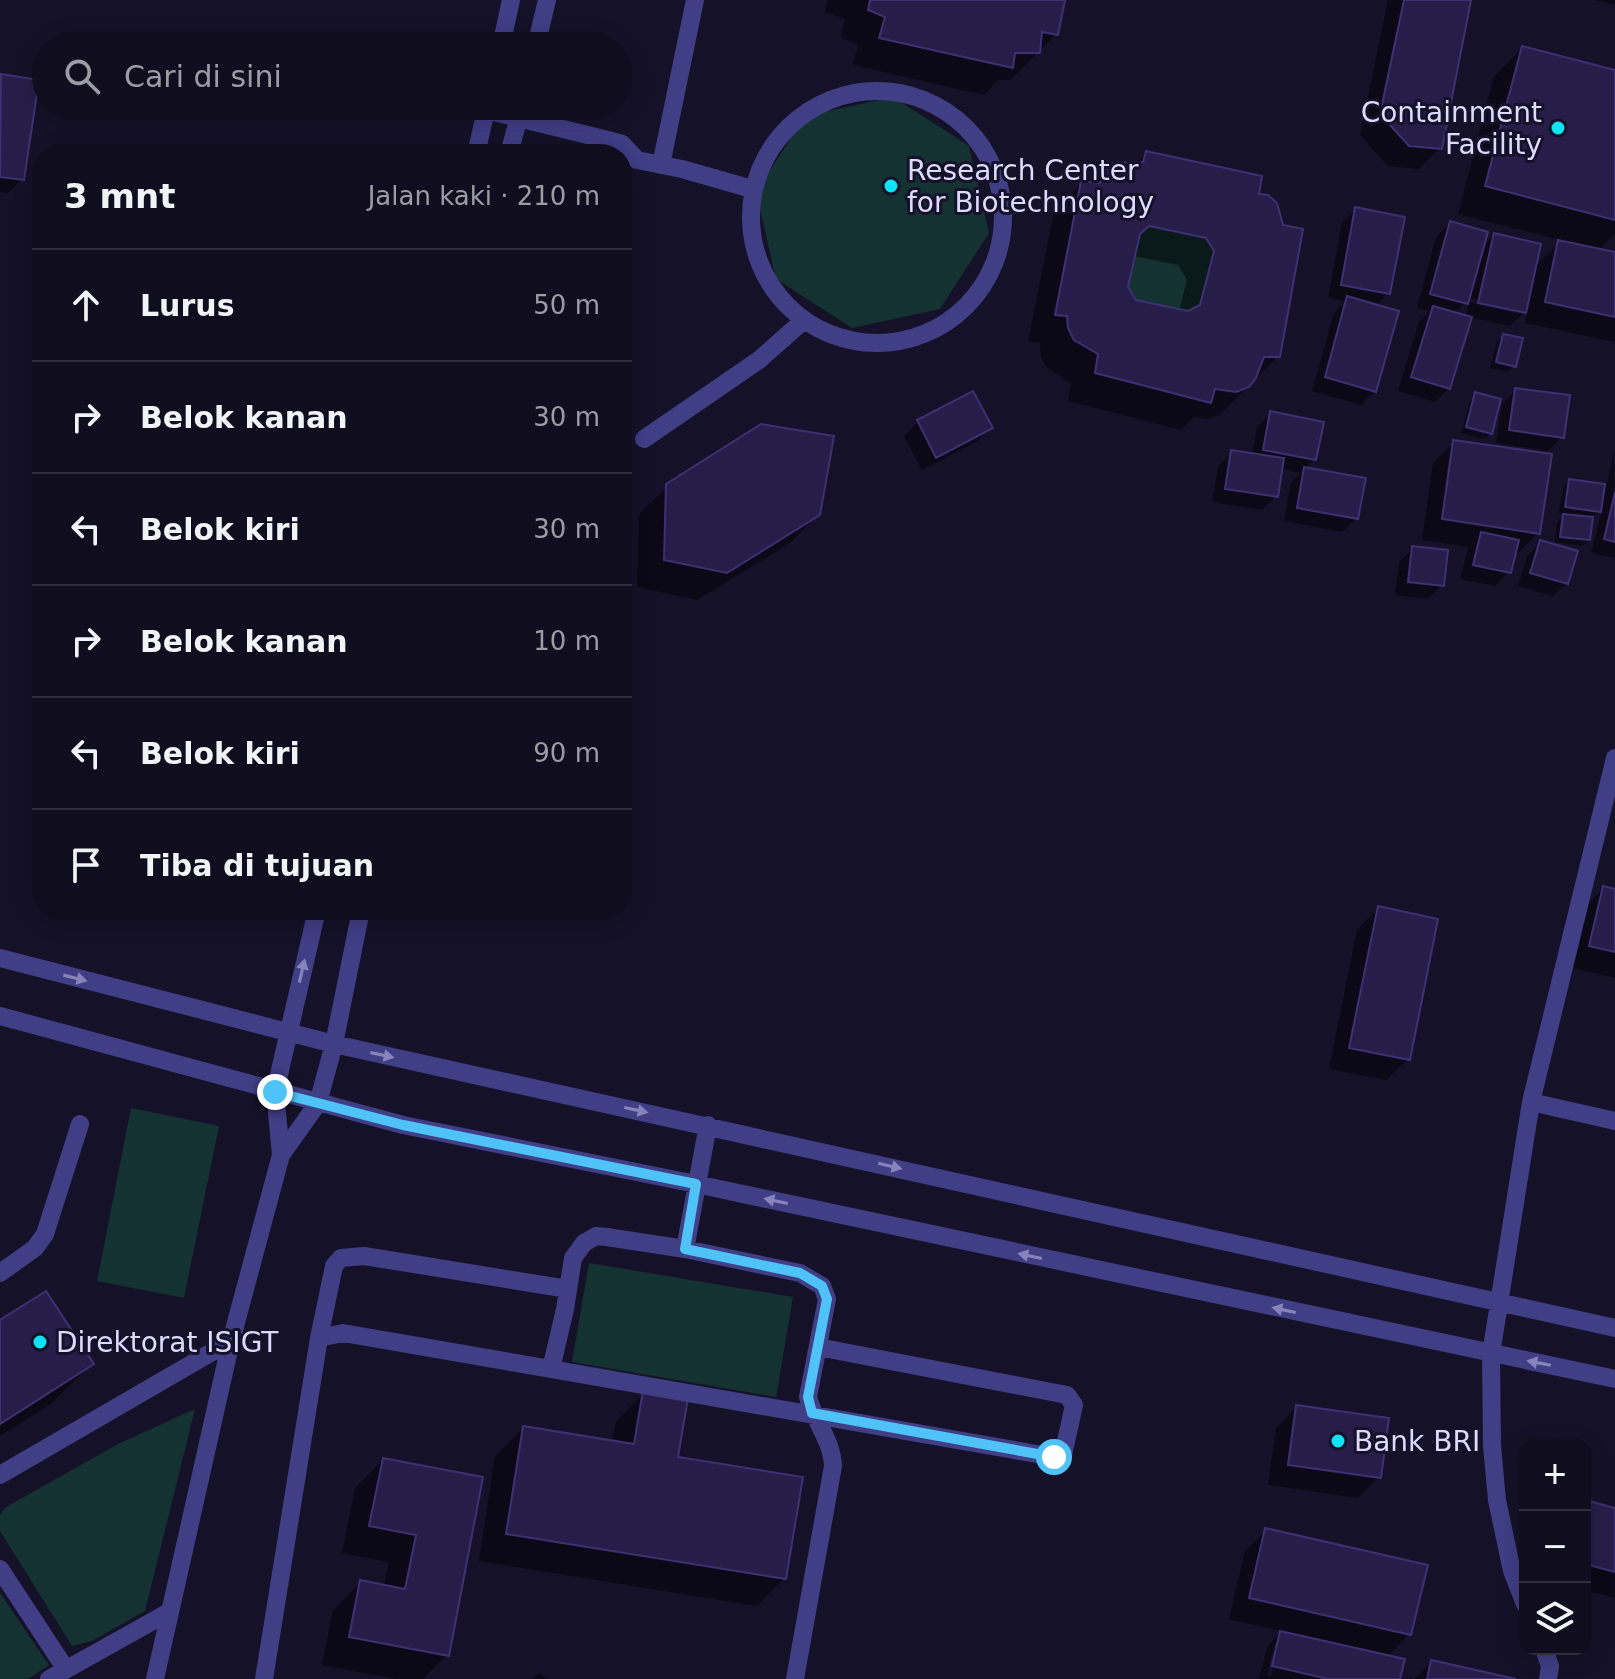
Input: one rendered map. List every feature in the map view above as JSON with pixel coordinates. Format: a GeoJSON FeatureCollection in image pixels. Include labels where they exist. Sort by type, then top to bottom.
{"type":"FeatureCollection","features":[{"type":"Feature","properties":{"kind":"lane"},"geometry":{"type":"LineString","coordinates":[[504,32],[511,0]]}},
{"type":"Feature","properties":{"kind":"lane"},"geometry":{"type":"LineString","coordinates":[[539,32],[547,0]]}},
{"type":"Feature","properties":{"kind":"lane"},"geometry":{"type":"LineString","coordinates":[[661,165],[695,0]]}},
{"type":"Feature","properties":{"kind":"lane"},"geometry":{"type":"LineString","coordinates":[[890,92],[935,105],[971,133],[995,172],[1004,217],[996,262],[972,301],[935,330],[891,343],[846,340],[803,321],[769,285],[751,239],[752,189],[770,147],[802,114],[845,95],[890,92]]}},
{"type":"Feature","properties":{"kind":"lane"},"geometry":{"type":"LineString","coordinates":[[479,144],[484,120]]}},
{"type":"Feature","properties":{"kind":"lane"},"geometry":{"type":"LineString","coordinates":[[512,144],[518,120]]}},
{"type":"Feature","properties":{"kind":"lane"},"geometry":{"type":"LineString","coordinates":[[546,120],[622,144]]}},
{"type":"Feature","properties":{"kind":"lane"},"geometry":{"type":"LineString","coordinates":[[632,155],[637,160],[752,189]]}},
{"type":"Feature","properties":{"kind":"lane"},"geometry":{"type":"LineString","coordinates":[[632,164],[637,160]]}},
{"type":"Feature","properties":{"kind":"lane"},"geometry":{"type":"LineString","coordinates":[[644,439],[759,360],[803,321]]}},
{"type":"Feature","properties":{"kind":"lane"},"geometry":{"type":"LineString","coordinates":[[1519,1589],[1512,1571],[1497,1500],[1492,1446],[1491,1354],[1531,1102],[1615,758]]}},
{"type":"Feature","properties":{"kind":"lane"},"geometry":{"type":"LineString","coordinates":[[281,1155],[275,1092],[315,920]]}},
{"type":"Feature","properties":{"kind":"lane"},"geometry":{"type":"LineString","coordinates":[[155,1679],[231,1341],[281,1155],[318,1103],[334,1044],[359,920]]}},
{"type":"Feature","properties":{"kind":"lane"},"geometry":{"type":"LineString","coordinates":[[0,958],[334,1044],[1615,1328]]}},
{"type":"Feature","properties":{"kind":"lane"},"geometry":{"type":"LineString","coordinates":[[0,1016],[403,1125],[1615,1379]]}},
{"type":"Feature","properties":{"kind":"lane"},"geometry":{"type":"LineString","coordinates":[[1531,1102],[1615,1121]]}},
{"type":"Feature","properties":{"kind":"lane"},"geometry":{"type":"LineString","coordinates":[[0,1273],[35,1248],[45,1234],[80,1124]]}},
{"type":"Feature","properties":{"kind":"lane"},"geometry":{"type":"LineString","coordinates":[[685,1249],[708,1125]]}},
{"type":"Feature","properties":{"kind":"lane"},"geometry":{"type":"LineString","coordinates":[[551,1369],[573,1258],[584,1243],[596,1236],[685,1249],[800,1273],[822,1286],[827,1299],[808,1397],[812,1413],[830,1446],[833,1466],[795,1679]]}},
{"type":"Feature","properties":{"kind":"lane"},"geometry":{"type":"LineString","coordinates":[[264,1679],[319,1338],[334,1266],[341,1258],[364,1256],[568,1289]]}},
{"type":"Feature","properties":{"kind":"lane"},"geometry":{"type":"LineString","coordinates":[[319,1338],[343,1333],[1054,1457],[1063,1455],[1074,1405],[1067,1395],[818,1347]]}},
{"type":"Feature","properties":{"kind":"lane"},"geometry":{"type":"LineString","coordinates":[[0,1475],[231,1341]]}},
{"type":"Feature","properties":{"kind":"lane"},"geometry":{"type":"LineString","coordinates":[[0,1569],[65,1668]]}},
{"type":"Feature","properties":{"kind":"lane"},"geometry":{"type":"LineString","coordinates":[[49,1679],[169,1612]]}},
{"type":"Feature","properties":{"kind":"lane"},"geometry":{"type":"LineString","coordinates":[[1546,1655],[1550,1666],[1548,1679]]}},
{"type":"Feature","properties":{"kind":"green space"},"geometry":{"type":"Polygon","coordinates":[[[893,97],[969,146],[989,233],[940,309],[852,328],[776,279],[756,192],[805,116],[893,97]]]}},
{"type":"Feature","properties":{"kind":"green space"},"geometry":{"type":"Polygon","coordinates":[[[1149,226],[1206,238],[1214,251],[1200,305],[1188,311],[1136,300],[1128,287],[1140,234],[1149,226]]]}},
{"type":"Feature","properties":{"kind":"green space"},"geometry":{"type":"Polygon","coordinates":[[[131,1108],[219,1126],[184,1298],[97,1281],[131,1108]]]}},
{"type":"Feature","properties":{"kind":"green space"},"geometry":{"type":"Polygon","coordinates":[[[589,1263],[793,1297],[776,1397],[572,1362],[589,1263]]]}},
{"type":"Feature","properties":{"kind":"green space"},"geometry":{"type":"Polygon","coordinates":[[[195,1409],[145,1611],[92,1641],[72,1646],[0,1531],[0,1515],[6,1507],[120,1443],[195,1409]]]}},
{"type":"Feature","properties":{"kind":"green space"},"geometry":{"type":"Polygon","coordinates":[[[0,1593],[49,1665],[28,1679],[0,1679],[0,1593]]]}},
{"type":"Feature","properties":{"kind":"building"},"geometry":{"type":"Polygon","coordinates":[[[870,0],[1065,0],[1058,35],[1042,32],[1040,53],[1015,53],[1013,68],[879,38],[885,17],[868,10],[870,0]]]}},
{"type":"Feature","properties":{"kind":"building"},"geometry":{"type":"Polygon","coordinates":[[[1404,0],[1471,0],[1442,149],[1409,146],[1380,114],[1404,0]]]}},
{"type":"Feature","properties":{"kind":"building","name":"Containment Facility"},"geometry":{"type":"Polygon","coordinates":[[[1522,46],[1615,70],[1615,220],[1485,186],[1522,46]]]}},
{"type":"Feature","properties":{"kind":"building"},"geometry":{"type":"Polygon","coordinates":[[[1,74],[32,79],[33,120],[24,180],[0,177],[1,74]]]}},
{"type":"Feature","properties":{"kind":"building"},"geometry":{"type":"Polygon","coordinates":[[[1146,151],[1262,176],[1259,194],[1268,195],[1277,203],[1283,225],[1303,229],[1280,357],[1264,357],[1249,387],[1236,392],[1215,389],[1211,403],[1095,373],[1098,354],[1074,340],[1067,316],[1055,315],[1081,181],[1100,183],[1112,163],[1143,162],[1146,151]],[[1149,226],[1140,234],[1128,287],[1136,300],[1188,311],[1200,305],[1214,251],[1206,238],[1149,226]]]}},
{"type":"Feature","properties":{"kind":"building"},"geometry":{"type":"Polygon","coordinates":[[[1355,207],[1405,217],[1390,294],[1341,285],[1355,207]]]}},
{"type":"Feature","properties":{"kind":"building"},"geometry":{"type":"Polygon","coordinates":[[[1450,221],[1488,232],[1468,304],[1430,294],[1450,221]]]}},
{"type":"Feature","properties":{"kind":"building"},"geometry":{"type":"Polygon","coordinates":[[[1494,233],[1541,244],[1526,313],[1478,303],[1494,233]]]}},
{"type":"Feature","properties":{"kind":"building"},"geometry":{"type":"Polygon","coordinates":[[[1558,240],[1615,252],[1615,317],[1545,302],[1558,240]]]}},
{"type":"Feature","properties":{"kind":"building"},"geometry":{"type":"Polygon","coordinates":[[[1347,296],[1399,311],[1376,392],[1325,377],[1347,296]]]}},
{"type":"Feature","properties":{"kind":"building"},"geometry":{"type":"Polygon","coordinates":[[[1433,306],[1472,317],[1450,389],[1411,377],[1433,306]]]}},
{"type":"Feature","properties":{"kind":"building"},"geometry":{"type":"Polygon","coordinates":[[[1503,334],[1523,338],[1516,367],[1496,362],[1503,334]]]}},
{"type":"Feature","properties":{"kind":"building"},"geometry":{"type":"Polygon","coordinates":[[[1515,388],[1570,395],[1564,438],[1509,430],[1515,388]]]}},
{"type":"Feature","properties":{"kind":"building"},"geometry":{"type":"Polygon","coordinates":[[[973,391],[993,428],[936,458],[917,420],[973,391]]]}},
{"type":"Feature","properties":{"kind":"building"},"geometry":{"type":"Polygon","coordinates":[[[1475,392],[1501,399],[1492,434],[1466,427],[1475,392]]]}},
{"type":"Feature","properties":{"kind":"building"},"geometry":{"type":"Polygon","coordinates":[[[1270,411],[1324,422],[1316,460],[1263,450],[1270,411]]]}},
{"type":"Feature","properties":{"kind":"building"},"geometry":{"type":"Polygon","coordinates":[[[761,424],[834,436],[820,515],[727,573],[664,560],[666,484],[761,424]]]}},
{"type":"Feature","properties":{"kind":"building"},"geometry":{"type":"Polygon","coordinates":[[[1453,440],[1552,454],[1540,534],[1442,519],[1453,440]]]}},
{"type":"Feature","properties":{"kind":"building"},"geometry":{"type":"Polygon","coordinates":[[[1231,450],[1284,458],[1278,497],[1225,489],[1231,450]]]}},
{"type":"Feature","properties":{"kind":"building"},"geometry":{"type":"Polygon","coordinates":[[[1304,467],[1366,478],[1358,519],[1297,508],[1304,467]]]}},
{"type":"Feature","properties":{"kind":"building"},"geometry":{"type":"Polygon","coordinates":[[[1569,479],[1605,484],[1601,512],[1565,507],[1569,479]]]}},
{"type":"Feature","properties":{"kind":"building"},"geometry":{"type":"Polygon","coordinates":[[[1615,492],[1615,542],[1604,539],[1615,492]]]}},
{"type":"Feature","properties":{"kind":"building"},"geometry":{"type":"Polygon","coordinates":[[[1563,514],[1593,517],[1590,540],[1560,537],[1563,514]]]}},
{"type":"Feature","properties":{"kind":"building"},"geometry":{"type":"Polygon","coordinates":[[[1481,532],[1519,540],[1511,573],[1473,565],[1481,532]]]}},
{"type":"Feature","properties":{"kind":"building"},"geometry":{"type":"Polygon","coordinates":[[[1540,540],[1578,551],[1568,584],[1530,573],[1540,540]]]}},
{"type":"Feature","properties":{"kind":"building"},"geometry":{"type":"Polygon","coordinates":[[[1412,546],[1448,550],[1444,586],[1408,582],[1412,546]]]}},
{"type":"Feature","properties":{"kind":"building"},"geometry":{"type":"Polygon","coordinates":[[[1603,886],[1615,889],[1615,952],[1589,946],[1603,886]]]}},
{"type":"Feature","properties":{"kind":"building"},"geometry":{"type":"Polygon","coordinates":[[[1378,906],[1438,919],[1410,1060],[1349,1048],[1378,906]]]}},
{"type":"Feature","properties":{"kind":"building","name":"Direktorat ISIGT"},"geometry":{"type":"Polygon","coordinates":[[[46,1291],[94,1364],[0,1424],[0,1320],[46,1291]]]}},
{"type":"Feature","properties":{"kind":"building"},"geometry":{"type":"Polygon","coordinates":[[[643,1390],[688,1398],[678,1457],[803,1477],[786,1579],[506,1534],[523,1426],[634,1444],[643,1390]]]}},
{"type":"Feature","properties":{"kind":"building","name":"Bank BRI"},"geometry":{"type":"Polygon","coordinates":[[[1296,1405],[1389,1418],[1381,1478],[1288,1465],[1296,1405]]]}},
{"type":"Feature","properties":{"kind":"building"},"geometry":{"type":"Polygon","coordinates":[[[383,1458],[483,1477],[449,1656],[349,1637],[360,1580],[405,1589],[416,1535],[369,1526],[383,1458]]]}},
{"type":"Feature","properties":{"kind":"building"},"geometry":{"type":"Polygon","coordinates":[[[1591,1502],[1615,1508],[1615,1572],[1591,1566],[1591,1502]]]}},
{"type":"Feature","properties":{"kind":"building"},"geometry":{"type":"Polygon","coordinates":[[[1265,1528],[1428,1565],[1411,1635],[1249,1598],[1265,1528]]]}},
{"type":"Feature","properties":{"kind":"building"},"geometry":{"type":"Polygon","coordinates":[[[1280,1631],[1405,1659],[1400,1679],[1328,1679],[1272,1666],[1280,1631]]]}},
{"type":"Feature","properties":{"kind":"building"},"geometry":{"type":"Polygon","coordinates":[[[1431,1660],[1516,1679],[1427,1679],[1431,1660]]]}},
{"type":"Feature","properties":{"kind":"place","name":"Containment Facility"},"geometry":{"type":"Point","coordinates":[1558,128]}},
{"type":"Feature","properties":{"kind":"place","name":"Research Center for Biotechnology"},"geometry":{"type":"Point","coordinates":[891,186]}},
{"type":"Feature","properties":{"kind":"place","name":"Direktorat ISIGT"},"geometry":{"type":"Point","coordinates":[40,1342]}},
{"type":"Feature","properties":{"kind":"place","name":"Bank BRI"},"geometry":{"type":"Point","coordinates":[1338,1441]}},
{"type":"Feature","properties":{"kind":"route"},"geometry":{"type":"LineString","coordinates":[[275,1092],[403,1125],[696,1184],[685,1249],[800,1273],[822,1286],[827,1299],[808,1397],[812,1413],[1054,1457]]}}]}
